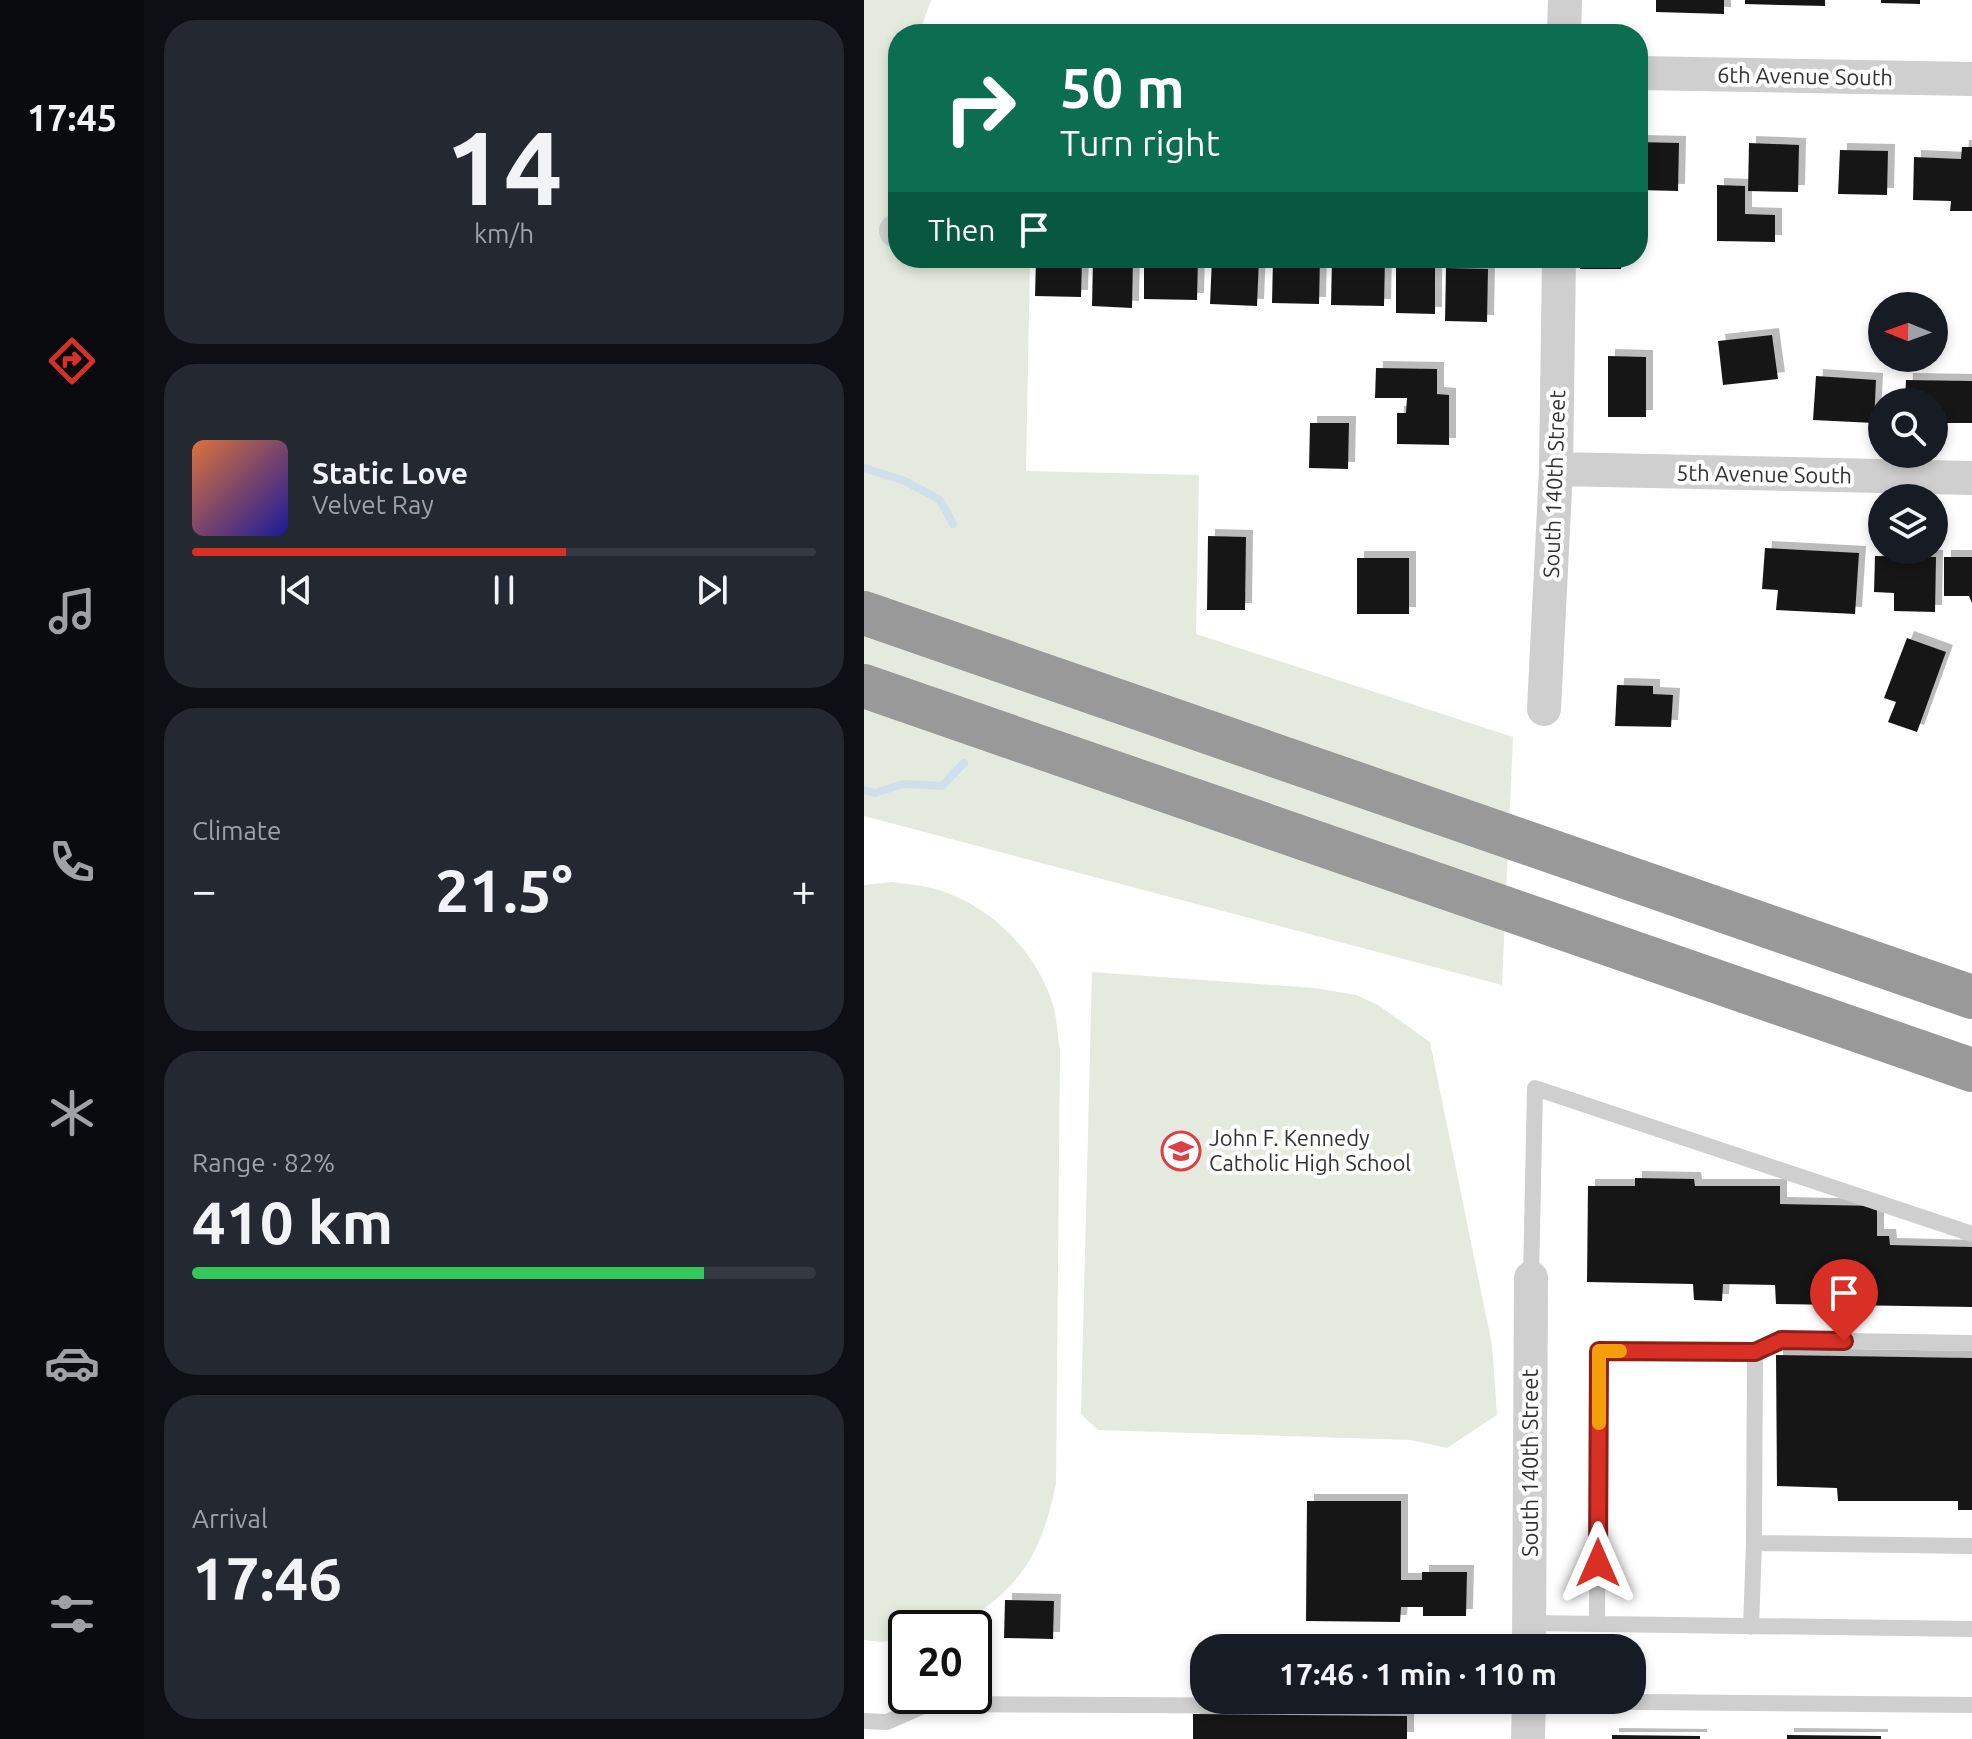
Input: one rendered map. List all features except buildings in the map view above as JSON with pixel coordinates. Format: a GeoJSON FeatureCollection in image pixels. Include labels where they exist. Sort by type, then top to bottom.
{"type":"FeatureCollection","features":[{"type":"Feature","properties":{"kind":"highway"},"geometry":{"type":"LineString","coordinates":[[864,613],[1972,997]]}},
{"type":"Feature","properties":{"kind":"highway"},"geometry":{"type":"LineString","coordinates":[[864,686],[1972,1070]]}},
{"type":"Feature","properties":{"kind":"street"},"geometry":{"type":"LineString","coordinates":[[1564,24],[1565,0]]}},
{"type":"Feature","properties":{"kind":"street","name":"6th Avenue South"},"geometry":{"type":"LineString","coordinates":[[1648,73],[1972,79]]}},
{"type":"Feature","properties":{"kind":"street","name":"South 140th Street"},"geometry":{"type":"LineString","coordinates":[[1544,709],[1556,469],[1559,268]]}},
{"type":"Feature","properties":{"kind":"street","name":"5th Avenue South"},"geometry":{"type":"LineString","coordinates":[[1556,469],[1972,478]]}},
{"type":"Feature","properties":{"kind":"street","name":"South 140th Street"},"geometry":{"type":"LineString","coordinates":[[1529,1634],[1531,1278]]}},
{"type":"Feature","properties":{"kind":"street"},"geometry":{"type":"LineString","coordinates":[[1528,1739],[1529,1714]]}},
{"type":"Feature","properties":{"kind":"lane"},"geometry":{"type":"LineString","coordinates":[[1531,1278],[1535,1088],[1972,1234]]}},
{"type":"Feature","properties":{"kind":"lane"},"geometry":{"type":"LineString","coordinates":[[1597,1624],[1599,1351],[1755,1352],[1781,1340],[1972,1343]]}},
{"type":"Feature","properties":{"kind":"lane"},"geometry":{"type":"LineString","coordinates":[[1751,1627],[1755,1352]]}},
{"type":"Feature","properties":{"kind":"lane"},"geometry":{"type":"LineString","coordinates":[[1754,1543],[1972,1546]]}},
{"type":"Feature","properties":{"kind":"lane"},"geometry":{"type":"LineString","coordinates":[[1540,1634],[1597,1624],[1972,1629]]}},
{"type":"Feature","properties":{"kind":"lane"},"geometry":{"type":"LineString","coordinates":[[1646,1701],[1972,1705]]}},
{"type":"Feature","properties":{"kind":"lane"},"geometry":{"type":"LineString","coordinates":[[864,1721],[887,1722],[928,1704],[1190,1705]]}},
{"type":"Feature","properties":{"kind":"shaded area"},"geometry":{"type":"Polygon","coordinates":[[[864,0],[931,0],[923,24],[888,24],[888,268],[1030,268],[1026,471],[1199,475],[1196,634],[1513,737],[1502,985],[864,816],[864,0]]]}},
{"type":"Feature","properties":{"kind":"shaded area"},"geometry":{"type":"Polygon","coordinates":[[[892,882],[930,888],[955,896],[993,918],[1024,950],[1047,987],[1054,1008],[1060,1051],[1056,1484],[1046,1522],[1023,1570],[1012,1584],[981,1610],[888,1610],[888,1641],[882,1642],[864,1640],[864,885],[892,882]]]}},
{"type":"Feature","properties":{"kind":"shaded area"},"geometry":{"type":"Polygon","coordinates":[[[1092,972],[1315,988],[1356,995],[1378,1005],[1430,1042],[1492,1345],[1497,1415],[1447,1448],[1411,1440],[1098,1430],[1081,1414],[1092,972]]]}},
{"type":"Feature","properties":{"kind":"waterway"},"geometry":{"type":"LineString","coordinates":[[864,468],[905,481],[940,500],[953,524]]}},
{"type":"Feature","properties":{"kind":"waterway"},"geometry":{"type":"LineString","coordinates":[[864,790],[875,793],[903,784],[942,786],[964,763]]}},
{"type":"Feature","properties":{"kind":"slow traffic"},"geometry":{"type":"LineString","coordinates":[[1599,1423],[1599,1351],[1620,1351]]}},
{"type":"Feature","properties":{"kind":"place","name":"John F. Kennedy Catholic High School"},"geometry":{"type":"Point","coordinates":[1181,1151]}},
{"type":"Feature","properties":{"kind":"route"},"geometry":{"type":"LineString","coordinates":[[1598,1563],[1599,1351],[1755,1352],[1781,1340],[1844,1341]]}}]}
